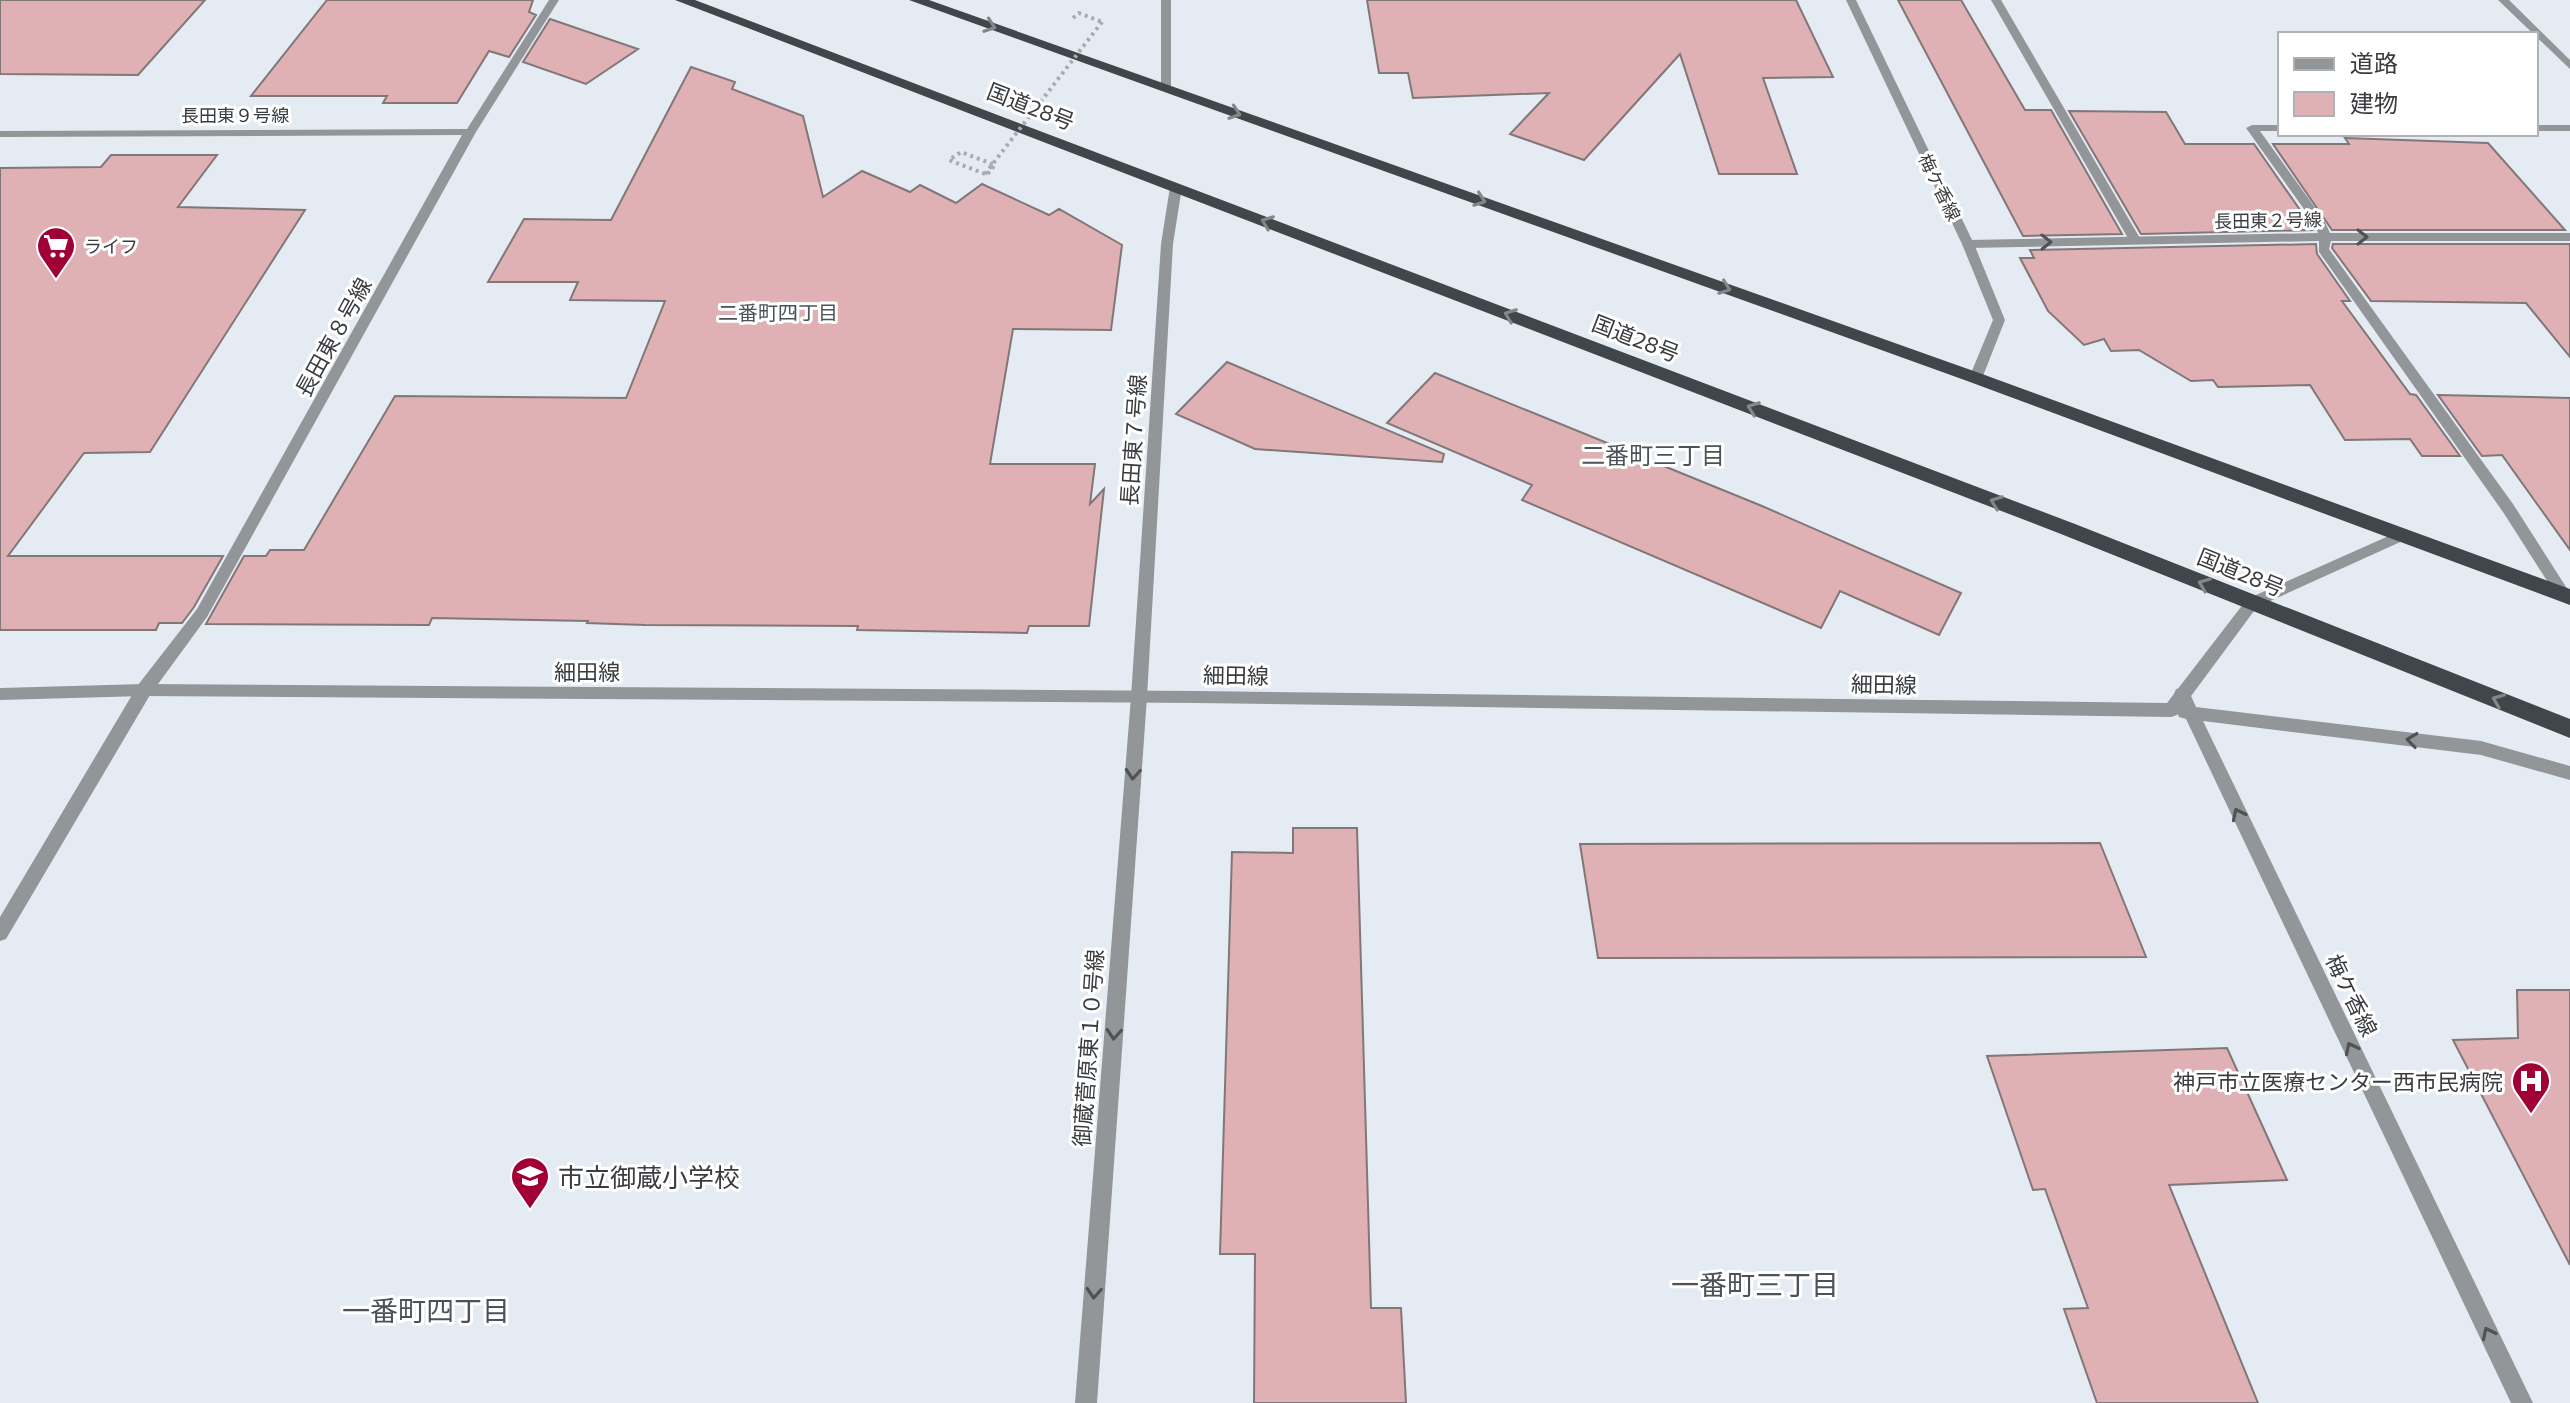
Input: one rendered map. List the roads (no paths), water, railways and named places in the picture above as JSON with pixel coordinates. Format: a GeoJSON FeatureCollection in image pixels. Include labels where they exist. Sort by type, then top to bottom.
{"type":"FeatureCollection","features":[{"type":"Feature","properties":{"kind":"highway","name":"国道28号"},"geometry":{"type":"LineString","coordinates":[[682,0],[1176,187],[2570,729]]}},
{"type":"Feature","properties":{"kind":"highway"},"geometry":{"type":"LineString","coordinates":[[916,0],[1976,378],[2566,595]]}},
{"type":"Feature","properties":{"kind":"street","name":"長田東８号線"},"geometry":{"type":"LineString","coordinates":[[0,933],[144,690],[202,613],[470,132],[554,0]]}},
{"type":"Feature","properties":{"kind":"street"},"geometry":{"type":"LineString","coordinates":[[1166,0],[1166,88]]}},
{"type":"Feature","properties":{"kind":"street","name":"梅ケ香線"},"geometry":{"type":"LineString","coordinates":[[1851,0],[1968,244],[1999,320],[1976,378]]}},
{"type":"Feature","properties":{"kind":"street"},"geometry":{"type":"LineString","coordinates":[[1996,0],[2135,240]]}},
{"type":"Feature","properties":{"kind":"street"},"geometry":{"type":"LineString","coordinates":[[2503,0],[2535,32]]}},
{"type":"Feature","properties":{"kind":"street"},"geometry":{"type":"LineString","coordinates":[[2538,34],[2570,66]]}},
{"type":"Feature","properties":{"kind":"street"},"geometry":{"type":"LineString","coordinates":[[2278,128],[2252,128],[2320,223],[2326,237],[2323,249],[2508,508],[2566,595]]}},
{"type":"Feature","properties":{"kind":"street"},"geometry":{"type":"LineString","coordinates":[[2538,128],[2570,128]]}},
{"type":"Feature","properties":{"kind":"street","name":"長田東９号線"},"geometry":{"type":"LineString","coordinates":[[0,134],[470,132]]}},
{"type":"Feature","properties":{"kind":"street","name":"長田東７号線"},"geometry":{"type":"LineString","coordinates":[[1139,697],[1167,244],[1176,187]]}},
{"type":"Feature","properties":{"kind":"street","name":"長田東２号線"},"geometry":{"type":"LineString","coordinates":[[1968,244],[2326,237],[2570,237]]}},
{"type":"Feature","properties":{"kind":"street"},"geometry":{"type":"LineString","coordinates":[[2181,705],[2252,603],[2402,535]]}},
{"type":"Feature","properties":{"kind":"street","name":"細田線"},"geometry":{"type":"LineString","coordinates":[[0,694],[144,690],[2181,705],[2481,748],[2570,773]]}},
{"type":"Feature","properties":{"kind":"street","name":"御蔵菅原東１０号線"},"geometry":{"type":"LineString","coordinates":[[1086,1403],[1139,697]]}},
{"type":"Feature","properties":{"kind":"street","name":"梅ケ香線"},"geometry":{"type":"LineString","coordinates":[[2181,705],[2522,1403]]}},
{"type":"Feature","properties":{"kind":"place","name":"ライフ"},"geometry":{"type":"Point","coordinates":[56,280]}},
{"type":"Feature","properties":{"kind":"place","name":"神戸市立医療センター西市民病院"},"geometry":{"type":"Point","coordinates":[2531,1115]}},
{"type":"Feature","properties":{"kind":"place","name":"市立御蔵小学校"},"geometry":{"type":"Point","coordinates":[530,1210]}},
{"type":"Feature","properties":{"kind":"district","name":"二番町四丁目"},"geometry":{"type":"Point","coordinates":[778,312]}},
{"type":"Feature","properties":{"kind":"district","name":"二番町三丁目"},"geometry":{"type":"Point","coordinates":[1653,454]}},
{"type":"Feature","properties":{"kind":"district","name":"一番町三丁目"},"geometry":{"type":"Point","coordinates":[1755,1284]}},
{"type":"Feature","properties":{"kind":"district","name":"一番町四丁目"},"geometry":{"type":"Point","coordinates":[426,1310]}}]}
